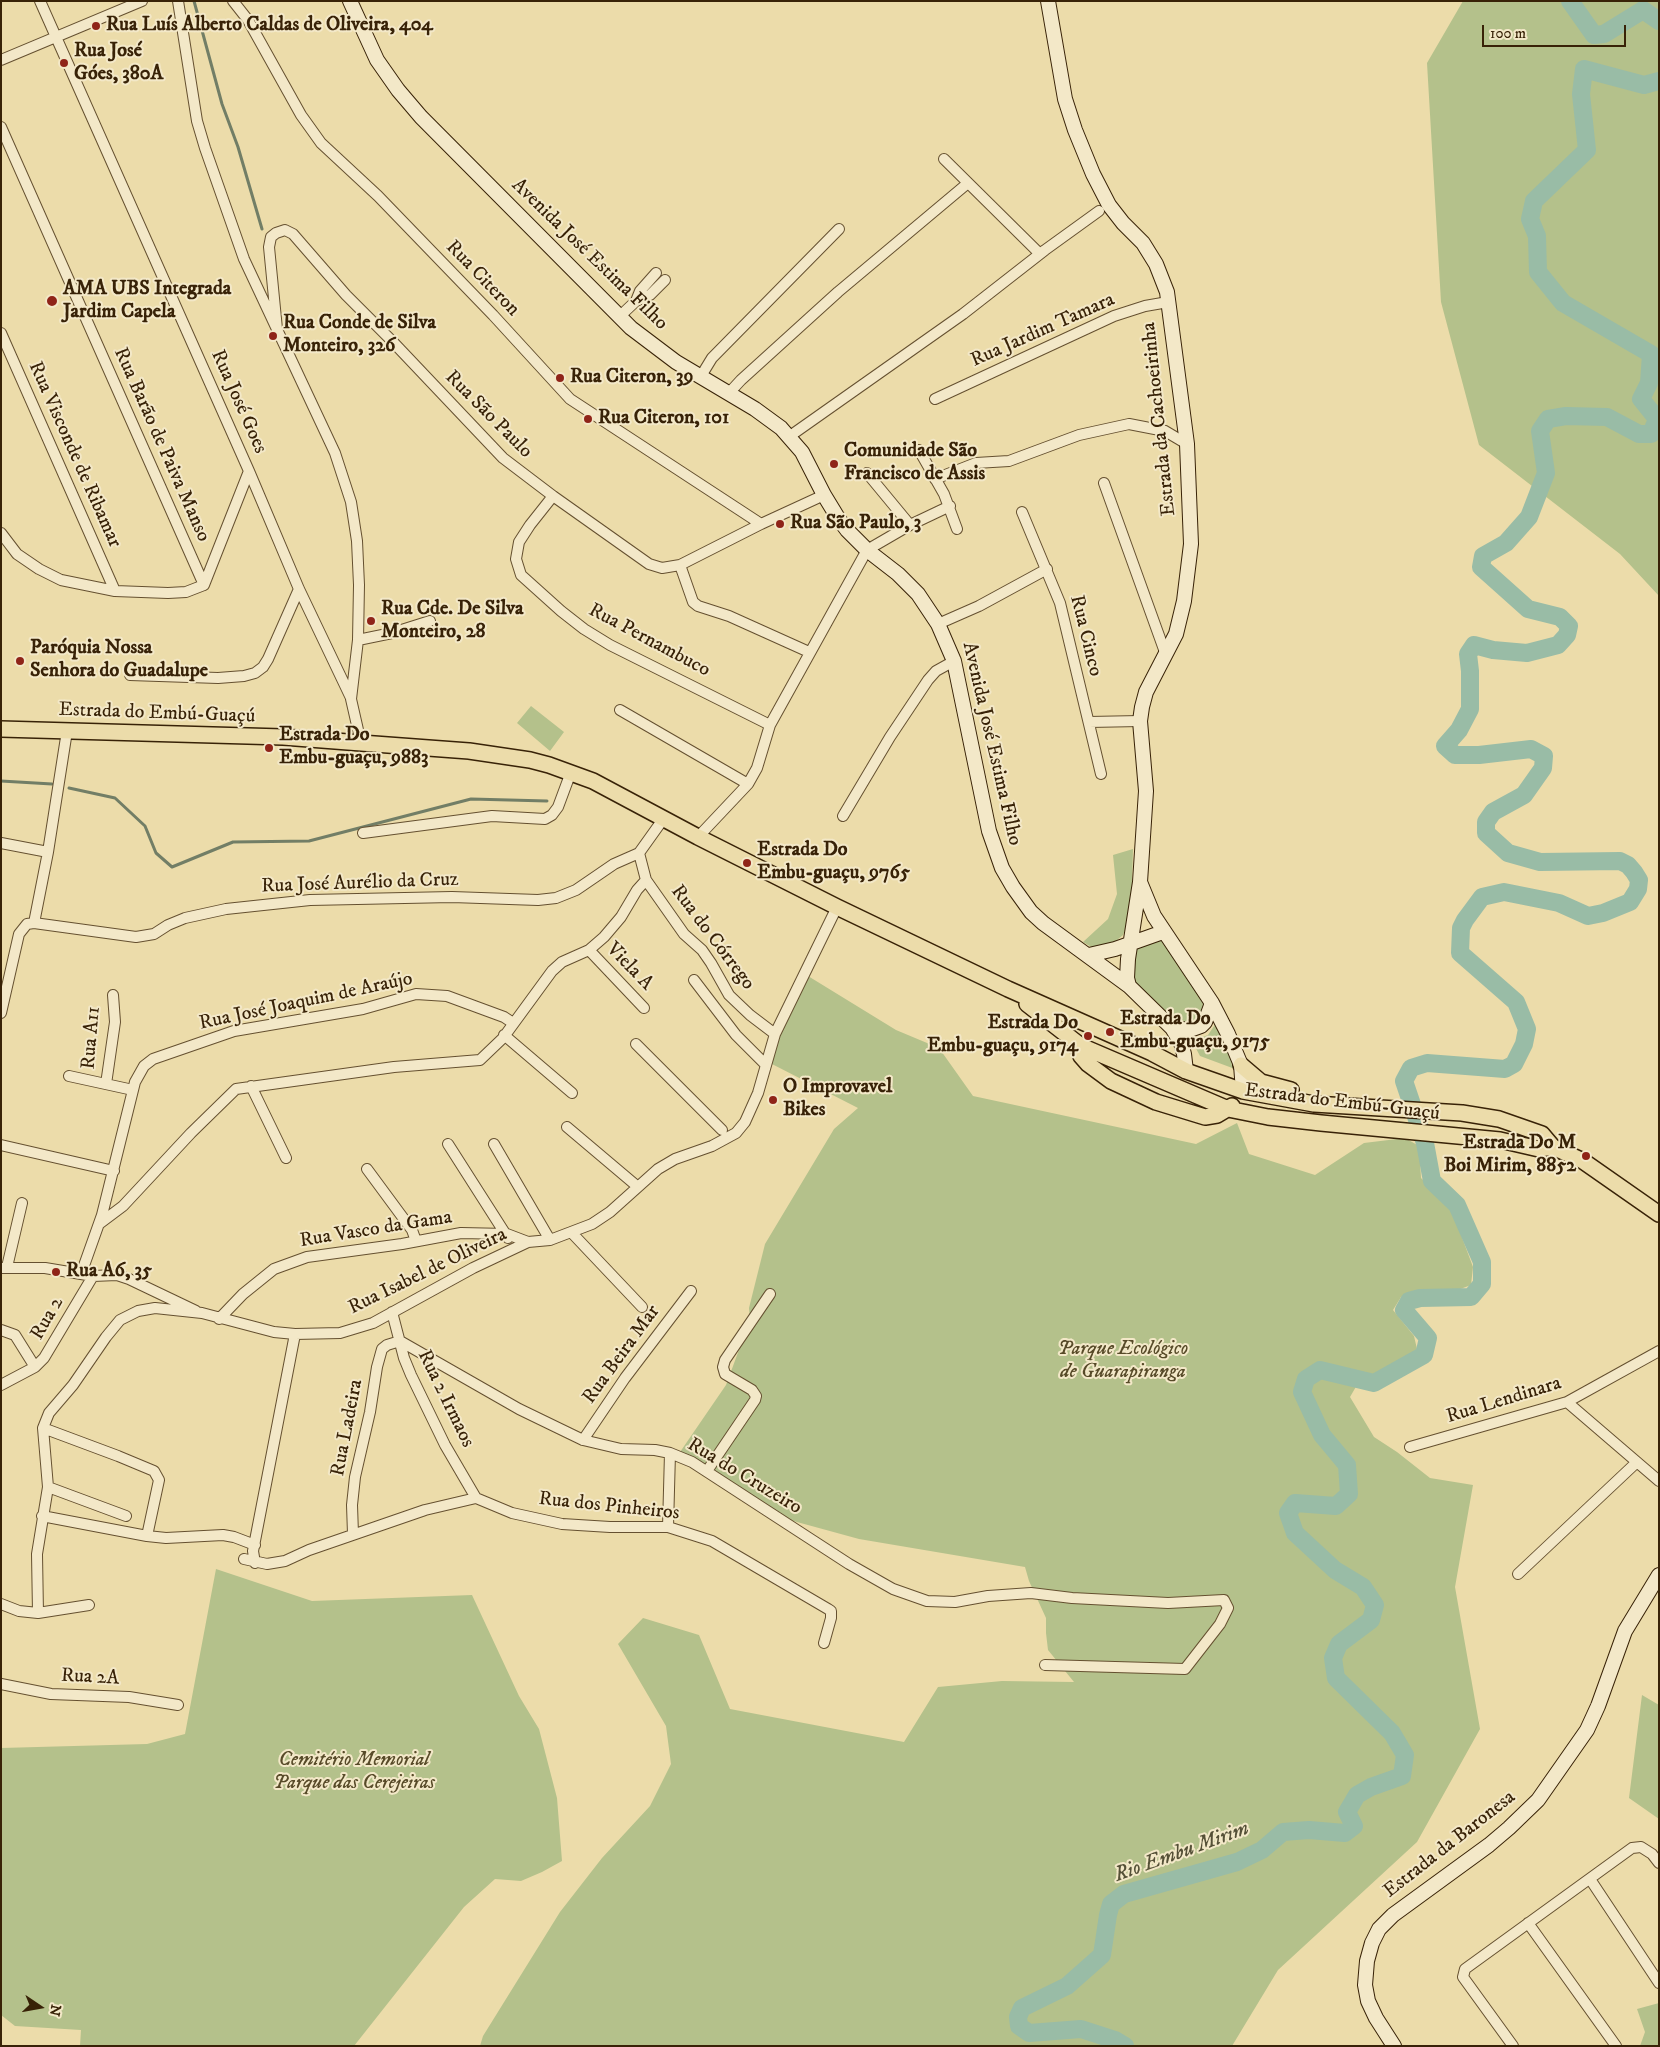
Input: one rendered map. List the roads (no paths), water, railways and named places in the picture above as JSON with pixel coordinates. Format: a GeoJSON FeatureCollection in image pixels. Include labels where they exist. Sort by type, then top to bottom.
{"type":"FeatureCollection","features":[{"type":"Feature","properties":{"kind":"main road","name":"Estrada do Embú-Guaçú"},"geometry":{"type":"LineString","coordinates":[[1,729],[283,737],[469,752],[530,760],[594,781],[698,837],[837,907],[1008,989],[1152,1053],[1186,1071],[1243,1091],[1314,1104],[1462,1113],[1499,1119],[1523,1126],[1542,1134],[1553,1147],[1582,1161],[1659,1214]]}},
{"type":"Feature","properties":{"kind":"main road","name":"Estrada do Embú-Guaçú"},"geometry":{"type":"LineString","coordinates":[[1008,989],[1066,1033],[1075,1043],[1228,1109],[1268,1117],[1500,1140],[1538,1149],[1553,1147]]}},
{"type":"Feature","properties":{"kind":"main road"},"geometry":{"type":"LineString","coordinates":[[1075,1043],[1081,1056],[1088,1064],[1111,1080],[1156,1102],[1205,1117],[1218,1115],[1228,1109],[1236,1102],[1243,1091]]}},
{"type":"Feature","properties":{"kind":"main road"},"geometry":{"type":"LineString","coordinates":[[1241,1066],[1257,1079],[1271,1086],[1332,1098],[1359,1106]]}},
{"type":"Feature","properties":{"kind":"main road"},"geometry":{"type":"LineString","coordinates":[[1184,1091],[1186,1071]]}},
{"type":"Feature","properties":{"kind":"street","name":"Rua José Goes"},"geometry":{"type":"LineString","coordinates":[[40,1],[249,471],[299,589],[351,699]]}},
{"type":"Feature","properties":{"kind":"street"},"geometry":{"type":"LineString","coordinates":[[1,60],[142,1]]}},
{"type":"Feature","properties":{"kind":"street"},"geometry":{"type":"LineString","coordinates":[[178,1],[197,121],[204,148],[244,259],[335,453],[351,502],[357,542],[358,640],[351,699],[360,743]]}},
{"type":"Feature","properties":{"kind":"street","name":"Rua Citeron"},"geometry":{"type":"LineString","coordinates":[[233,1],[248,20],[301,115],[320,143],[378,196],[570,398],[761,524]]}},
{"type":"Feature","properties":{"kind":"street","name":"Avenida José Estima Filho"},"geometry":{"type":"LineString","coordinates":[[350,1],[377,60],[398,90],[421,117],[619,317],[658,349],[770,419],[790,436],[802,452],[838,518],[867,550],[898,574],[918,594],[938,624],[954,661],[989,831],[1002,868],[1013,887],[1043,923],[1129,986],[1172,1028],[1181,1043],[1186,1071]]}},
{"type":"Feature","properties":{"kind":"street","name":"Estrada da Cachoeirinha"},"geometry":{"type":"LineString","coordinates":[[1048,1],[1065,99],[1075,130],[1093,174],[1109,205],[1143,243],[1156,264],[1167,292],[1187,444],[1191,510],[1189,568],[1184,601],[1176,634],[1146,692],[1140,721],[1146,790],[1140,882],[1127,970],[1129,986]]}},
{"type":"Feature","properties":{"kind":"street","name":"Rua Barão de Paiva Manso"},"geometry":{"type":"LineString","coordinates":[[1,127],[204,585]]}},
{"type":"Feature","properties":{"kind":"street"},"geometry":{"type":"LineString","coordinates":[[944,159],[1040,254]]}},
{"type":"Feature","properties":{"kind":"street"},"geometry":{"type":"LineString","coordinates":[[729,393],[838,292],[968,183]]}},
{"type":"Feature","properties":{"kind":"street"},"geometry":{"type":"LineString","coordinates":[[790,436],[963,314],[1099,211]]}},
{"type":"Feature","properties":{"kind":"street"},"geometry":{"type":"LineString","coordinates":[[701,376],[712,358],[839,229]]}},
{"type":"Feature","properties":{"kind":"street","name":"Rua São Paulo"},"geometry":{"type":"LineString","coordinates":[[277,329],[268,247],[271,237],[285,230],[293,234],[346,295],[503,458],[649,564],[662,568],[680,565],[824,495]]}},
{"type":"Feature","properties":{"kind":"street"},"geometry":{"type":"LineString","coordinates":[[636,301],[640,292],[656,273]]}},
{"type":"Feature","properties":{"kind":"street"},"geometry":{"type":"LineString","coordinates":[[619,317],[636,301],[650,295],[665,280]]}},
{"type":"Feature","properties":{"kind":"street","name":"Rua Jardim Tamara"},"geometry":{"type":"LineString","coordinates":[[934,399],[1114,316],[1145,306],[1168,302]]}},
{"type":"Feature","properties":{"kind":"street","name":"Rua Visconde de Ribamar"},"geometry":{"type":"LineString","coordinates":[[1,333],[115,591]]}},
{"type":"Feature","properties":{"kind":"street"},"geometry":{"type":"LineString","coordinates":[[935,479],[976,463],[1009,461],[1079,435],[1129,424],[1165,430],[1187,444]]}},
{"type":"Feature","properties":{"kind":"street"},"geometry":{"type":"LineString","coordinates":[[918,450],[950,506],[957,529]]}},
{"type":"Feature","properties":{"kind":"street"},"geometry":{"type":"LineString","coordinates":[[1,533],[16,554],[61,580],[115,591],[186,592],[204,585],[249,471]]}},
{"type":"Feature","properties":{"kind":"street"},"geometry":{"type":"LineString","coordinates":[[867,473],[910,525]]}},
{"type":"Feature","properties":{"kind":"street"},"geometry":{"type":"LineString","coordinates":[[1104,483],[1166,655]]}},
{"type":"Feature","properties":{"kind":"street","name":"Rua Pernambuco"},"geometry":{"type":"LineString","coordinates":[[553,496],[530,524],[519,542],[516,559],[522,575],[561,611],[584,629],[610,645],[770,725]]}},
{"type":"Feature","properties":{"kind":"street"},"geometry":{"type":"LineString","coordinates":[[698,837],[748,784],[757,768],[770,725],[867,550],[910,525],[950,506]]}},
{"type":"Feature","properties":{"kind":"street","name":"Rua Cinco"},"geometry":{"type":"LineString","coordinates":[[1022,512],[1060,603],[1101,774]]}},
{"type":"Feature","properties":{"kind":"street"},"geometry":{"type":"LineString","coordinates":[[680,565],[693,602],[698,606],[729,616],[810,652]]}},
{"type":"Feature","properties":{"kind":"street"},"geometry":{"type":"LineString","coordinates":[[938,624],[979,606],[1047,568]]}},
{"type":"Feature","properties":{"kind":"street"},"geometry":{"type":"LineString","coordinates":[[130,675],[218,678],[255,673],[263,667],[268,659],[299,589]]}},
{"type":"Feature","properties":{"kind":"street"},"geometry":{"type":"LineString","coordinates":[[358,640],[430,622]]}},
{"type":"Feature","properties":{"kind":"street"},"geometry":{"type":"LineString","coordinates":[[843,816],[890,737],[928,680],[936,671],[954,661]]}},
{"type":"Feature","properties":{"kind":"street"},"geometry":{"type":"LineString","coordinates":[[620,710],[748,784]]}},
{"type":"Feature","properties":{"kind":"street"},"geometry":{"type":"LineString","coordinates":[[1089,722],[1140,721]]}},
{"type":"Feature","properties":{"kind":"street"},"geometry":{"type":"LineString","coordinates":[[1,1013],[19,934],[27,924],[34,923],[48,852],[67,731]]}},
{"type":"Feature","properties":{"kind":"street"},"geometry":{"type":"LineString","coordinates":[[363,833],[492,816],[545,818],[552,815],[565,791],[571,772]]}},
{"type":"Feature","properties":{"kind":"street"},"geometry":{"type":"LineString","coordinates":[[99,1224],[123,1206],[222,1102],[236,1090],[251,1086],[306,1081],[394,1067],[477,1061],[492,1049],[504,1035],[552,971],[562,962],[589,950],[611,930],[637,890],[646,880],[639,853],[664,818]]}},
{"type":"Feature","properties":{"kind":"street"},"geometry":{"type":"LineString","coordinates":[[1,843],[48,852]]}},
{"type":"Feature","properties":{"kind":"street","name":"Rua José Aurélio da Cruz"},"geometry":{"type":"LineString","coordinates":[[34,923],[136,937],[154,934],[168,925],[185,918],[226,909],[310,900],[452,897],[538,900],[556,898],[576,890],[614,864],[639,853]]}},
{"type":"Feature","properties":{"kind":"street","name":"Rua do Córrego"},"geometry":{"type":"LineString","coordinates":[[646,880],[684,934],[702,950],[729,995],[775,1034]]}},
{"type":"Feature","properties":{"kind":"street","name":"Estrada da Cachoeirinha"},"geometry":{"type":"LineString","coordinates":[[1140,882],[1163,932],[1212,1003],[1241,1066],[1243,1091]]}},
{"type":"Feature","properties":{"kind":"street","name":"Rua Isabel de Oliveira"},"geometry":{"type":"LineString","coordinates":[[43,1428],[49,1413],[73,1385],[106,1337],[120,1320],[138,1311],[148,1308],[202,1313],[274,1332],[296,1334],[340,1333],[362,1328],[512,1249],[528,1242],[550,1240],[598,1220],[658,1169],[745,1122],[758,1093],[775,1034],[837,907]]}},
{"type":"Feature","properties":{"kind":"street"},"geometry":{"type":"LineString","coordinates":[[1089,955],[1130,944],[1163,932]]}},
{"type":"Feature","properties":{"kind":"street","name":"Viela A"},"geometry":{"type":"LineString","coordinates":[[589,950],[644,1008]]}},
{"type":"Feature","properties":{"kind":"street"},"geometry":{"type":"LineString","coordinates":[[694,980],[736,1035],[765,1064]]}},
{"type":"Feature","properties":{"kind":"street","name":"Rua José Joaquim de Araújo"},"geometry":{"type":"LineString","coordinates":[[81,1274],[99,1224],[114,1171],[133,1090],[144,1066],[153,1058],[234,1031],[363,1009],[416,994],[447,996],[504,1017],[513,1023]]}},
{"type":"Feature","properties":{"kind":"street","name":"Rua A11"},"geometry":{"type":"LineString","coordinates":[[106,1084],[115,1022],[113,995]]}},
{"type":"Feature","properties":{"kind":"street"},"geometry":{"type":"LineString","coordinates":[[1172,1028],[1190,1030],[1201,1026],[1205,1022],[1212,1003]]}},
{"type":"Feature","properties":{"kind":"street"},"geometry":{"type":"LineString","coordinates":[[504,1035],[572,1093]]}},
{"type":"Feature","properties":{"kind":"street"},"geometry":{"type":"LineString","coordinates":[[636,1044],[726,1133]]}},
{"type":"Feature","properties":{"kind":"street"},"geometry":{"type":"LineString","coordinates":[[69,1076],[133,1090]]}},
{"type":"Feature","properties":{"kind":"street"},"geometry":{"type":"LineString","coordinates":[[251,1086],[286,1158]]}},
{"type":"Feature","properties":{"kind":"street"},"geometry":{"type":"LineString","coordinates":[[568,1128],[638,1187]]}},
{"type":"Feature","properties":{"kind":"street"},"geometry":{"type":"LineString","coordinates":[[1,1144],[114,1171]]}},
{"type":"Feature","properties":{"kind":"street"},"geometry":{"type":"LineString","coordinates":[[448,1144],[506,1234],[512,1249]]}},
{"type":"Feature","properties":{"kind":"street"},"geometry":{"type":"LineString","coordinates":[[494,1144],[550,1240]]}},
{"type":"Feature","properties":{"kind":"street"},"geometry":{"type":"LineString","coordinates":[[368,1169],[412,1230],[416,1241]]}},
{"type":"Feature","properties":{"kind":"street"},"geometry":{"type":"LineString","coordinates":[[22,1203],[4,1267],[44,1268],[93,1276],[117,1275],[202,1313]]}},
{"type":"Feature","properties":{"kind":"street"},"geometry":{"type":"LineString","coordinates":[[572,1232],[642,1307]]}},
{"type":"Feature","properties":{"kind":"street","name":"Rua Vasco da Gama"},"geometry":{"type":"LineString","coordinates":[[219,1319],[243,1294],[274,1269],[306,1257],[387,1247],[461,1233],[506,1234],[528,1242]]}},
{"type":"Feature","properties":{"kind":"street","name":"Rua 2"},"geometry":{"type":"LineString","coordinates":[[1,1385],[35,1367],[52,1347],[93,1276]]}},
{"type":"Feature","properties":{"kind":"street","name":"Rua Beira Mar"},"geometry":{"type":"LineString","coordinates":[[583,1440],[625,1378],[690,1291]]}},
{"type":"Feature","properties":{"kind":"street"},"geometry":{"type":"LineString","coordinates":[[707,1472],[755,1400],[756,1396],[752,1390],[725,1374],[724,1367],[725,1360],[770,1294]]}},
{"type":"Feature","properties":{"kind":"street","name":"Rua 2 Irmaos"},"geometry":{"type":"LineString","coordinates":[[392,1312],[411,1375],[445,1445],[476,1498]]}},
{"type":"Feature","properties":{"kind":"street"},"geometry":{"type":"LineString","coordinates":[[1,1330],[14,1335],[35,1367]]}},
{"type":"Feature","properties":{"kind":"street"},"geometry":{"type":"LineString","coordinates":[[255,1563],[254,1548],[296,1334]]}},
{"type":"Feature","properties":{"kind":"street","name":"Rua do Cruzeiro"},"geometry":{"type":"LineString","coordinates":[[400,1341],[519,1409],[583,1440],[621,1449],[655,1450],[670,1453],[692,1462],[840,1559],[893,1589],[927,1600],[954,1602],[988,1596],[1032,1593],[1072,1598],[1168,1603],[1224,1600],[1228,1608],[1220,1624],[1185,1670],[1045,1665]]}},
{"type":"Feature","properties":{"kind":"street","name":"Rua Ladeira"},"geometry":{"type":"LineString","coordinates":[[353,1534],[352,1505],[355,1477],[370,1412],[377,1368],[382,1349],[400,1341]]}},
{"type":"Feature","properties":{"kind":"street","name":"Rua Lendinara"},"geometry":{"type":"LineString","coordinates":[[1410,1447],[1567,1402],[1659,1351]]}},
{"type":"Feature","properties":{"kind":"street"},"geometry":{"type":"LineString","coordinates":[[1567,1402],[1659,1481]]}},
{"type":"Feature","properties":{"kind":"street"},"geometry":{"type":"LineString","coordinates":[[38,1613],[37,1554],[48,1487],[43,1428],[154,1471],[159,1480],[147,1536]]}},
{"type":"Feature","properties":{"kind":"street"},"geometry":{"type":"LineString","coordinates":[[668,1527],[670,1453]]}},
{"type":"Feature","properties":{"kind":"street"},"geometry":{"type":"LineString","coordinates":[[1518,1574],[1637,1462]]}},
{"type":"Feature","properties":{"kind":"street"},"geometry":{"type":"LineString","coordinates":[[48,1487],[126,1516]]}},
{"type":"Feature","properties":{"kind":"street"},"geometry":{"type":"LineString","coordinates":[[254,1548],[244,1559],[255,1563],[267,1564],[285,1561],[309,1550],[425,1510],[476,1498]]}},
{"type":"Feature","properties":{"kind":"street","name":"Rua dos Pinheiros"},"geometry":{"type":"LineString","coordinates":[[476,1498],[512,1513],[562,1524],[610,1527],[668,1527],[719,1544],[831,1611],[824,1643]]}},
{"type":"Feature","properties":{"kind":"street"},"geometry":{"type":"LineString","coordinates":[[42,1516],[147,1536],[166,1538],[222,1535],[234,1537],[254,1548]]}},
{"type":"Feature","properties":{"kind":"street","name":"Estrada da Baronesa"},"geometry":{"type":"LineString","coordinates":[[1394,2046],[1376,2018],[1368,2001],[1365,1985],[1367,1961],[1372,1943],[1379,1929],[1392,1915],[1502,1834],[1538,1800],[1587,1730],[1598,1706],[1625,1631],[1659,1575]]}},
{"type":"Feature","properties":{"kind":"street"},"geometry":{"type":"LineString","coordinates":[[1,1604],[18,1611],[38,1613],[89,1605]]}},
{"type":"Feature","properties":{"kind":"street","name":"Rua 2A"},"geometry":{"type":"LineString","coordinates":[[1,1684],[51,1694],[129,1697],[178,1705]]}},
{"type":"Feature","properties":{"kind":"street"},"geometry":{"type":"LineString","coordinates":[[1513,2046],[1463,1977],[1465,1969],[1632,1848],[1641,1847],[1652,1854],[1659,1863]]}},
{"type":"Feature","properties":{"kind":"street"},"geometry":{"type":"LineString","coordinates":[[1590,1879],[1659,1983]]}},
{"type":"Feature","properties":{"kind":"street"},"geometry":{"type":"LineString","coordinates":[[1528,1923],[1616,2046]]}},
{"type":"Feature","properties":{"kind":"waterway"},"geometry":{"type":"LineString","coordinates":[[194,1],[222,104],[238,147],[262,229]]}},
{"type":"Feature","properties":{"kind":"waterway","name":"Rio Embu Mirim"},"geometry":{"type":"LineString","coordinates":[[1570,1],[1594,35],[1604,34],[1643,10],[1659,21]]}},
{"type":"Feature","properties":{"kind":"waterway","name":"Rio Embu Mirim"},"geometry":{"type":"LineString","coordinates":[[1125,2046],[1115,2040],[1081,2029],[1029,2033],[1019,2026],[1018,2017],[1022,2008],[1067,1986],[1102,1955],[1111,1904],[1124,1894],[1237,1862],[1262,1850],[1283,1832],[1309,1830],[1345,1833],[1354,1826],[1347,1812],[1357,1795],[1371,1787],[1402,1776],[1405,1755],[1392,1733],[1336,1678],[1333,1658],[1339,1644],[1371,1620],[1375,1605],[1363,1587],[1335,1570],[1295,1533],[1288,1513],[1295,1503],[1336,1506],[1349,1494],[1347,1465],[1322,1435],[1302,1392],[1306,1379],[1320,1370],[1374,1383],[1424,1355],[1428,1338],[1404,1310],[1409,1301],[1420,1298],[1471,1297],[1482,1284],[1482,1262],[1457,1205],[1432,1181],[1425,1143],[1404,1081],[1411,1068],[1427,1063],[1505,1069],[1514,1064],[1524,1044],[1527,1029],[1516,1002],[1460,953],[1461,928],[1465,920],[1482,897],[1504,892],[1559,903],[1588,916],[1603,913],[1630,902],[1638,889],[1639,880],[1634,872],[1628,865],[1620,861],[1540,862],[1508,853],[1486,833],[1486,822],[1493,812],[1524,795],[1543,768],[1544,756],[1531,749],[1479,755],[1455,755],[1445,746],[1459,730],[1470,709],[1468,654],[1474,645],[1493,650],[1527,653],[1558,645],[1567,635],[1569,626],[1560,617],[1528,609],[1481,567],[1483,556],[1506,543],[1529,517],[1546,473],[1540,431],[1548,419],[1566,416],[1607,417],[1639,434],[1651,434],[1657,419],[1641,399],[1649,383],[1651,354],[1563,303],[1538,272],[1537,236],[1530,219],[1534,201],[1587,150],[1581,94],[1584,69],[1644,85],[1659,81]]}},
{"type":"Feature","properties":{"kind":"waterway"},"geometry":{"type":"LineString","coordinates":[[1,781],[52,784]]}},
{"type":"Feature","properties":{"kind":"waterway"},"geometry":{"type":"LineString","coordinates":[[69,788],[115,798],[145,826],[156,853],[172,867],[233,842],[309,841],[471,799],[547,801]]}},
{"type":"Feature","properties":{"kind":"place","name":"Rua Luís Alberto Caldas de Oliveira, 404"},"geometry":{"type":"Point","coordinates":[96,26]}},
{"type":"Feature","properties":{"kind":"place","name":"Rua José Góes, 380A"},"geometry":{"type":"Point","coordinates":[64,63]}},
{"type":"Feature","properties":{"kind":"place","name":"AMA UBS Integrada Jardim Capela"},"geometry":{"type":"Point","coordinates":[52,301]}},
{"type":"Feature","properties":{"kind":"place","name":"Rua Conde de Silva Monteiro, 326"},"geometry":{"type":"Point","coordinates":[273,336]}},
{"type":"Feature","properties":{"kind":"place","name":"Rua Citeron, 39"},"geometry":{"type":"Point","coordinates":[560,378]}},
{"type":"Feature","properties":{"kind":"place","name":"Rua Citeron, 101"},"geometry":{"type":"Point","coordinates":[588,419]}},
{"type":"Feature","properties":{"kind":"place","name":"Comunidade São Francisco de Assis"},"geometry":{"type":"Point","coordinates":[834,464]}},
{"type":"Feature","properties":{"kind":"place","name":"Rua São Paulo, 3"},"geometry":{"type":"Point","coordinates":[780,524]}},
{"type":"Feature","properties":{"kind":"place","name":"Rua Cde. De Silva Monteiro, 28"},"geometry":{"type":"Point","coordinates":[371,621]}},
{"type":"Feature","properties":{"kind":"place","name":"Paróquia Nossa Senhora do Guadalupe"},"geometry":{"type":"Point","coordinates":[20,661]}},
{"type":"Feature","properties":{"kind":"place","name":"Estrada Do Embu-guaçu, 9883"},"geometry":{"type":"Point","coordinates":[269,748]}},
{"type":"Feature","properties":{"kind":"place","name":"Estrada Do Embu-guaçu, 9765"},"geometry":{"type":"Point","coordinates":[747,863]}},
{"type":"Feature","properties":{"kind":"place","name":"Estrada Do Embu-guaçu, 9175"},"geometry":{"type":"Point","coordinates":[1110,1032]}},
{"type":"Feature","properties":{"kind":"place","name":"Estrada Do Embu-guaçu, 9174"},"geometry":{"type":"Point","coordinates":[1088,1036]}},
{"type":"Feature","properties":{"kind":"place","name":"O Improvavel Bikes"},"geometry":{"type":"Point","coordinates":[773,1100]}},
{"type":"Feature","properties":{"kind":"place","name":"Estrada Do M Boi Mirim, 8852"},"geometry":{"type":"Point","coordinates":[1586,1156]}},
{"type":"Feature","properties":{"kind":"place","name":"Rua A6, 35"},"geometry":{"type":"Point","coordinates":[56,1272]}},
{"type":"Feature","properties":{"kind":"park label","name":"Parque Ecológico de Guarapiranga"},"geometry":{"type":"Point","coordinates":[1123,1362]}},
{"type":"Feature","properties":{"kind":"park label","name":"Cemitério Memorial Parque das Cerejeiras"},"geometry":{"type":"Point","coordinates":[354,1772]}}]}
